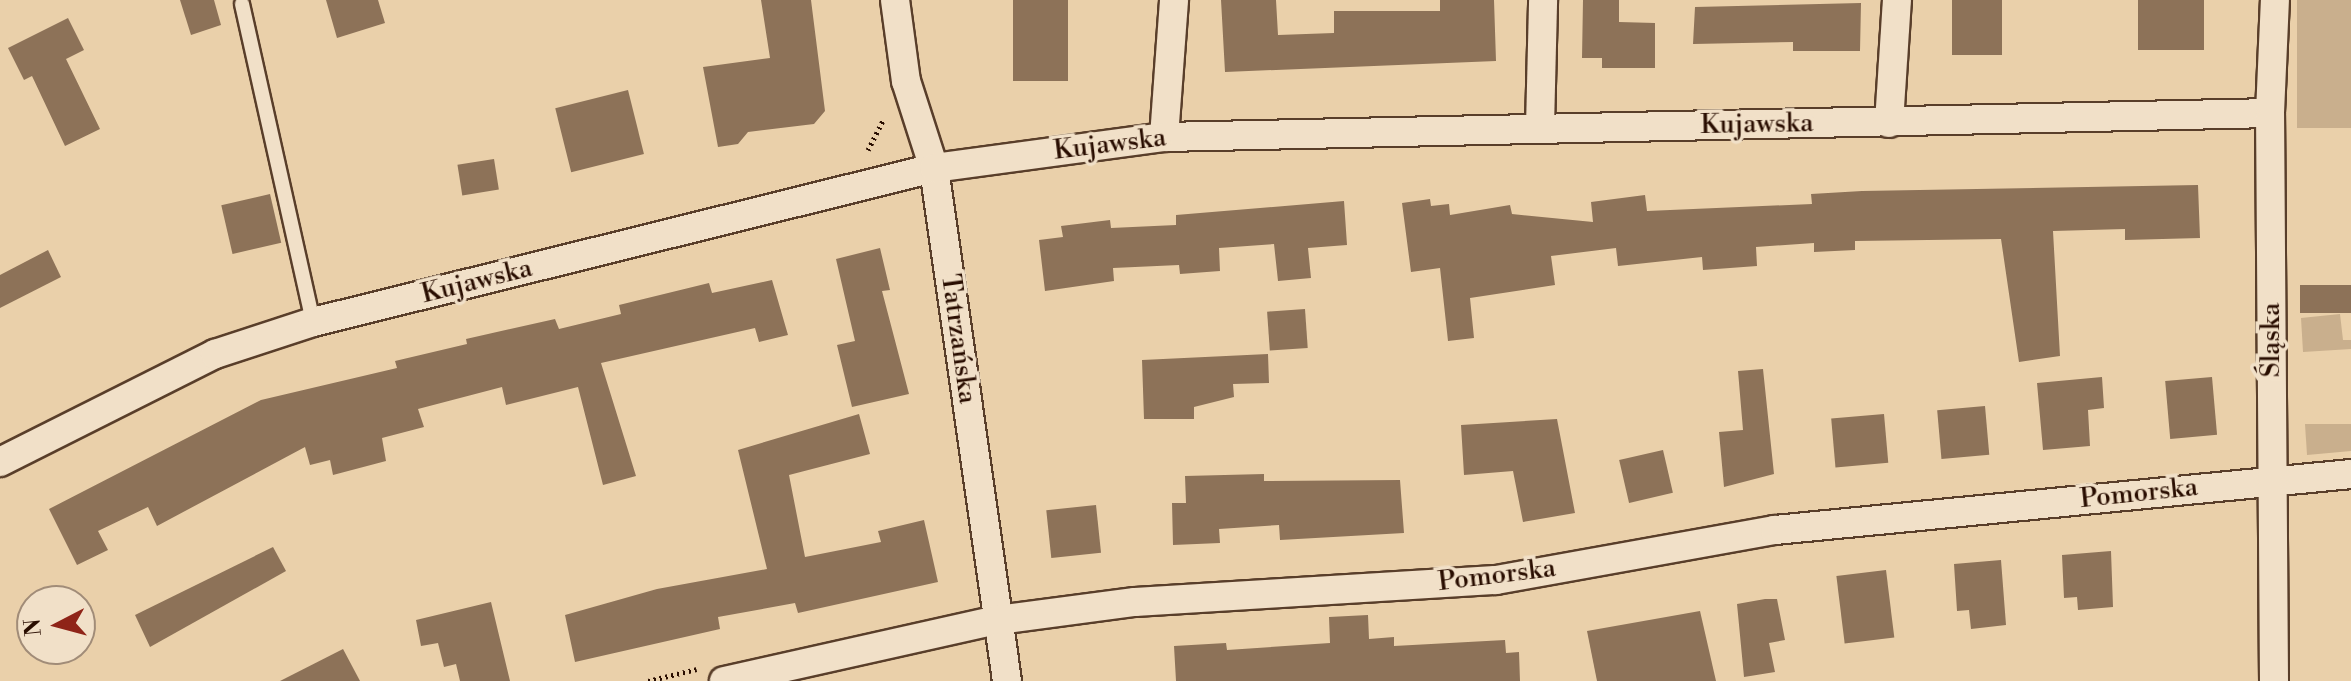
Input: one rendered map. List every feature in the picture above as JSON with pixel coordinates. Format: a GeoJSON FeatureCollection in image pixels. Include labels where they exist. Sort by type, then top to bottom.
{"type":"FeatureCollection","features":[{"type":"Feature","properties":{"kind":"street","name":"Tatrzańska"},"geometry":{"type":"LineString","coordinates":[[895,0],[906,81],[934,168],[1007,681]]}},
{"type":"Feature","properties":{"kind":"street"},"geometry":{"type":"LineString","coordinates":[[1164,137],[1174,0]]}},
{"type":"Feature","properties":{"kind":"street"},"geometry":{"type":"LineString","coordinates":[[1540,127],[1543,0]]}},
{"type":"Feature","properties":{"kind":"street"},"geometry":{"type":"LineString","coordinates":[[1889,123],[1897,0]]}},
{"type":"Feature","properties":{"kind":"street","name":"Śląska"},"geometry":{"type":"LineString","coordinates":[[2274,681],[2270,113],[2275,0]]}},
{"type":"Feature","properties":{"kind":"street","name":"Kujawska"},"geometry":{"type":"LineString","coordinates":[[0,462],[215,354],[313,322],[934,168],[1164,137],[2270,113]]}},
{"type":"Feature","properties":{"kind":"street","name":"Pomorska"},"geometry":{"type":"LineString","coordinates":[[724,681],[998,620],[1135,602],[1496,580],[1775,530],[2351,474]]}},
{"type":"Feature","properties":{"kind":"lane"},"geometry":{"type":"LineString","coordinates":[[242,4],[313,322]]}},
{"type":"Feature","properties":{"kind":"path"},"geometry":{"type":"LineString","coordinates":[[851,189],[845,166],[872,147],[883,110]]}},
{"type":"Feature","properties":{"kind":"shaded area"},"geometry":{"type":"Polygon","coordinates":[[[2297,0],[2351,0],[2351,128],[2297,128],[2297,0]]]}},
{"type":"Feature","properties":{"kind":"shaded area"},"geometry":{"type":"Polygon","coordinates":[[[2340,314],[2343,340],[2351,340],[2351,349],[2303,352],[2301,318],[2340,314]]]}},
{"type":"Feature","properties":{"kind":"shaded area"},"geometry":{"type":"Polygon","coordinates":[[[2305,424],[2351,424],[2351,451],[2307,455],[2305,424]]]}},
{"type":"Feature","properties":{"kind":"building"},"geometry":{"type":"Polygon","coordinates":[[[180,0],[214,0],[221,25],[191,35],[180,0]]]}},
{"type":"Feature","properties":{"kind":"building"},"geometry":{"type":"Polygon","coordinates":[[[326,0],[378,0],[385,23],[337,38],[326,0]]]}},
{"type":"Feature","properties":{"kind":"building"},"geometry":{"type":"Polygon","coordinates":[[[761,0],[811,0],[825,111],[814,124],[748,132],[738,144],[718,147],[703,67],[770,58],[761,0]]]}},
{"type":"Feature","properties":{"kind":"building"},"geometry":{"type":"Polygon","coordinates":[[[1013,0],[1068,0],[1068,81],[1013,81],[1013,0]]]}},
{"type":"Feature","properties":{"kind":"building"},"geometry":{"type":"Polygon","coordinates":[[[1221,0],[1276,0],[1278,35],[1334,33],[1334,11],[1440,11],[1440,0],[1494,0],[1496,61],[1225,72],[1221,0]]]}},
{"type":"Feature","properties":{"kind":"building"},"geometry":{"type":"Polygon","coordinates":[[[1583,0],[1619,0],[1619,22],[1655,23],[1655,68],[1602,68],[1602,58],[1582,58],[1583,0]]]}},
{"type":"Feature","properties":{"kind":"building"},"geometry":{"type":"Polygon","coordinates":[[[1952,0],[2002,0],[2002,55],[1952,55],[1952,0]]]}},
{"type":"Feature","properties":{"kind":"building"},"geometry":{"type":"Polygon","coordinates":[[[2138,0],[2204,0],[2204,50],[2138,50],[2138,0]]]}},
{"type":"Feature","properties":{"kind":"building"},"geometry":{"type":"Polygon","coordinates":[[[1861,3],[1860,51],[1793,51],[1793,42],[1693,44],[1695,7],[1861,3]]]}},
{"type":"Feature","properties":{"kind":"building"},"geometry":{"type":"Polygon","coordinates":[[[68,18],[84,50],[66,59],[100,129],[65,146],[32,76],[24,80],[8,48],[68,18]]]}},
{"type":"Feature","properties":{"kind":"building"},"geometry":{"type":"Polygon","coordinates":[[[628,90],[644,154],[571,172],[555,108],[628,90]]]}},
{"type":"Feature","properties":{"kind":"building"},"geometry":{"type":"Polygon","coordinates":[[[494,159],[499,190],[462,195],[457,165],[494,159]]]}},
{"type":"Feature","properties":{"kind":"building"},"geometry":{"type":"Polygon","coordinates":[[[2198,185],[2200,238],[2125,240],[2125,229],[2053,231],[2060,356],[2019,362],[2001,239],[1855,241],[1855,250],[1814,252],[1814,243],[1756,247],[1757,266],[1703,270],[1702,257],[1618,266],[1616,248],[1551,256],[1555,285],[1470,298],[1474,338],[1448,341],[1440,268],[1411,272],[1402,203],[1430,199],[1431,206],[1449,204],[1450,215],[1510,205],[1512,214],[1593,222],[1591,202],[1645,195],[1647,211],[1812,204],[1811,194],[1862,191],[2198,185]]]}},
{"type":"Feature","properties":{"kind":"building"},"geometry":{"type":"Polygon","coordinates":[[[270,194],[281,243],[233,254],[221,205],[270,194]]]}},
{"type":"Feature","properties":{"kind":"building"},"geometry":{"type":"Polygon","coordinates":[[[1344,201],[1347,245],[1308,248],[1311,278],[1278,281],[1274,244],[1219,248],[1220,271],[1180,274],[1179,265],[1113,268],[1114,281],[1045,291],[1039,240],[1063,237],[1061,226],[1110,220],[1111,228],[1176,225],[1176,215],[1344,201]]]}},
{"type":"Feature","properties":{"kind":"building"},"geometry":{"type":"Polygon","coordinates":[[[880,248],[890,290],[882,291],[909,394],[852,407],[837,345],[855,341],[836,259],[880,248]]]}},
{"type":"Feature","properties":{"kind":"building"},"geometry":{"type":"Polygon","coordinates":[[[48,250],[61,277],[0,308],[0,275],[48,250]]]}},
{"type":"Feature","properties":{"kind":"building"},"geometry":{"type":"Polygon","coordinates":[[[772,280],[788,335],[759,342],[755,328],[601,363],[636,476],[603,485],[578,387],[506,405],[502,387],[418,409],[424,427],[382,438],[386,461],[333,475],[330,460],[310,465],[305,447],[157,526],[148,507],[98,531],[108,550],[77,565],[49,509],[261,400],[397,368],[395,361],[467,344],[466,339],[555,319],[559,329],[621,314],[619,305],[709,283],[712,293],[772,280]]]}},
{"type":"Feature","properties":{"kind":"building"},"geometry":{"type":"Polygon","coordinates":[[[2300,285],[2351,285],[2351,313],[2300,313],[2300,285]]]}},
{"type":"Feature","properties":{"kind":"building"},"geometry":{"type":"Polygon","coordinates":[[[1305,309],[1308,348],[1270,351],[1267,312],[1305,309]]]}},
{"type":"Feature","properties":{"kind":"building"},"geometry":{"type":"Polygon","coordinates":[[[1268,354],[1269,383],[1233,384],[1234,397],[1194,407],[1194,419],[1144,419],[1142,360],[1268,354]]]}},
{"type":"Feature","properties":{"kind":"building"},"geometry":{"type":"Polygon","coordinates":[[[1763,369],[1774,474],[1724,487],[1719,432],[1743,430],[1738,371],[1763,369]]]}},
{"type":"Feature","properties":{"kind":"building"},"geometry":{"type":"Polygon","coordinates":[[[2102,377],[2104,408],[2088,410],[2090,446],[2043,450],[2037,383],[2102,377]]]}},
{"type":"Feature","properties":{"kind":"building"},"geometry":{"type":"Polygon","coordinates":[[[2212,377],[2217,435],[2170,439],[2165,381],[2212,377]]]}},
{"type":"Feature","properties":{"kind":"building"},"geometry":{"type":"Polygon","coordinates":[[[1985,406],[1989,455],[1941,459],[1937,410],[1985,406]]]}},
{"type":"Feature","properties":{"kind":"building"},"geometry":{"type":"Polygon","coordinates":[[[859,414],[870,454],[789,475],[805,557],[881,542],[878,531],[924,520],[938,582],[798,613],[795,603],[718,617],[720,629],[575,662],[565,615],[657,589],[767,569],[738,450],[859,414]]]}},
{"type":"Feature","properties":{"kind":"building"},"geometry":{"type":"Polygon","coordinates":[[[1884,414],[1888,463],[1835,467],[1831,419],[1884,414]]]}},
{"type":"Feature","properties":{"kind":"building"},"geometry":{"type":"Polygon","coordinates":[[[1557,419],[1575,513],[1523,522],[1513,471],[1464,475],[1461,425],[1557,419]]]}},
{"type":"Feature","properties":{"kind":"building"},"geometry":{"type":"Polygon","coordinates":[[[1663,450],[1673,493],[1629,503],[1619,460],[1663,450]]]}},
{"type":"Feature","properties":{"kind":"building"},"geometry":{"type":"Polygon","coordinates":[[[1264,474],[1264,481],[1400,480],[1404,533],[1280,540],[1279,525],[1219,529],[1220,543],[1173,545],[1172,503],[1186,503],[1185,476],[1264,474]]]}},
{"type":"Feature","properties":{"kind":"building"},"geometry":{"type":"Polygon","coordinates":[[[1096,505],[1101,553],[1051,558],[1046,510],[1096,505]]]}},
{"type":"Feature","properties":{"kind":"building"},"geometry":{"type":"Polygon","coordinates":[[[273,547],[286,571],[150,647],[135,615],[273,547]]]}},
{"type":"Feature","properties":{"kind":"building"},"geometry":{"type":"Polygon","coordinates":[[[2111,551],[2113,607],[2078,610],[2077,597],[2064,598],[2062,555],[2111,551]]]}},
{"type":"Feature","properties":{"kind":"building"},"geometry":{"type":"Polygon","coordinates":[[[2001,560],[2006,625],[1971,629],[1969,610],[1957,611],[1954,564],[2001,560]]]}},
{"type":"Feature","properties":{"kind":"building"},"geometry":{"type":"Polygon","coordinates":[[[1886,570],[1894,637],[1845,644],[1836,576],[1886,570]]]}},
{"type":"Feature","properties":{"kind":"building"},"geometry":{"type":"Polygon","coordinates":[[[1777,599],[1785,640],[1769,643],[1775,672],[1744,677],[1737,604],[1777,599]]]}},
{"type":"Feature","properties":{"kind":"building"},"geometry":{"type":"Polygon","coordinates":[[[491,602],[510,681],[460,681],[456,664],[444,667],[438,643],[421,646],[416,620],[491,602]]]}},
{"type":"Feature","properties":{"kind":"building"},"geometry":{"type":"Polygon","coordinates":[[[1700,611],[1716,681],[1597,681],[1587,631],[1700,611]]]}},
{"type":"Feature","properties":{"kind":"building"},"geometry":{"type":"Polygon","coordinates":[[[1368,615],[1369,639],[1394,637],[1394,646],[1505,640],[1506,653],[1519,652],[1520,681],[1176,681],[1174,646],[1226,643],[1227,650],[1330,643],[1329,617],[1368,615]]]}},
{"type":"Feature","properties":{"kind":"building"},"geometry":{"type":"Polygon","coordinates":[[[343,649],[360,681],[280,681],[343,649]]]}}]}
